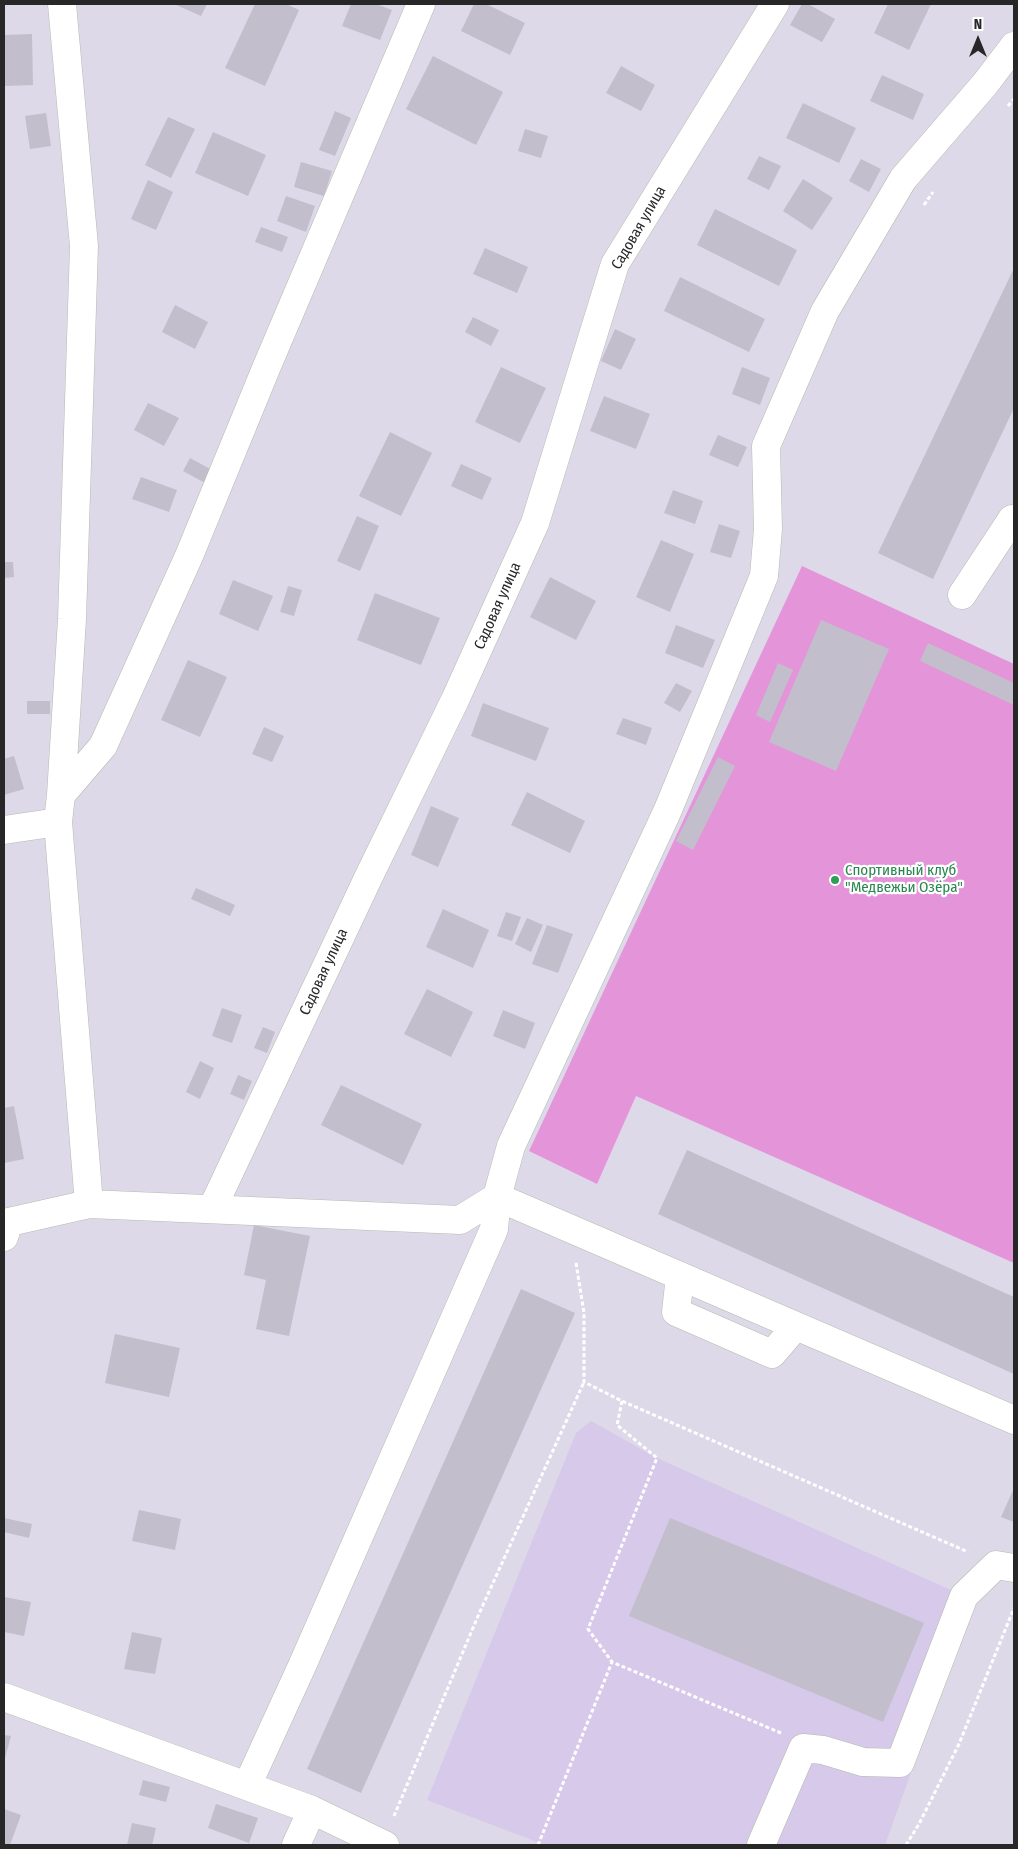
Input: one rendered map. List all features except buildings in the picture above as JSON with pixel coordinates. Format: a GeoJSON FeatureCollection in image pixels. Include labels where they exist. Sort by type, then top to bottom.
{"type":"FeatureCollection","features":[{"type":"Feature","properties":{"kind":"street"},"geometry":{"type":"LineString","coordinates":[[62,4],[84,246],[72,619],[58,822],[89,1204]]}},
{"type":"Feature","properties":{"kind":"street"},"geometry":{"type":"LineString","coordinates":[[61,795],[103,746],[189,556],[271,357],[421,4]]}},
{"type":"Feature","properties":{"kind":"street","name":"Садовая улица"},"geometry":{"type":"LineString","coordinates":[[212,1209],[370,874],[456,700],[535,523],[615,264],[775,4]]}},
{"type":"Feature","properties":{"kind":"street"},"geometry":{"type":"LineString","coordinates":[[247,1786],[302,1666],[494,1228],[498,1197],[511,1146],[667,812],[764,576],[768,529],[766,446],[825,311],[903,179],[985,84],[1014,46]]}},
{"type":"Feature","properties":{"kind":"street"},"geometry":{"type":"LineString","coordinates":[[962,595],[1013,518]]}},
{"type":"Feature","properties":{"kind":"street"},"geometry":{"type":"LineString","coordinates":[[4,830],[58,822]]}},
{"type":"Feature","properties":{"kind":"street"},"geometry":{"type":"LineString","coordinates":[[5,1226],[89,1204],[460,1220],[498,1197]]}},
{"type":"Feature","properties":{"kind":"street"},"geometry":{"type":"LineString","coordinates":[[498,1197],[1014,1420]]}},
{"type":"Feature","properties":{"kind":"street"},"geometry":{"type":"LineString","coordinates":[[761,1845],[803,1748],[823,1750],[864,1762],[900,1763],[964,1596],[1005,1566]]}},
{"type":"Feature","properties":{"kind":"street"},"geometry":{"type":"LineString","coordinates":[[4,1697],[312,1810],[383,1845]]}},
{"type":"Feature","properties":{"kind":"street"},"geometry":{"type":"LineString","coordinates":[[296,1845],[312,1810]]}},
{"type":"Feature","properties":{"kind":"path"},"geometry":{"type":"LineString","coordinates":[[383,1845],[478,1616],[584,1382],[584,1313],[572,1229]]}},
{"type":"Feature","properties":{"kind":"path"},"geometry":{"type":"LineString","coordinates":[[584,1382],[622,1401],[1005,1566]]}},
{"type":"Feature","properties":{"kind":"path"},"geometry":{"type":"LineString","coordinates":[[622,1401],[617,1425],[657,1458],[588,1629],[612,1662],[795,1738],[803,1748]]}},
{"type":"Feature","properties":{"kind":"path"},"geometry":{"type":"LineString","coordinates":[[906,1845],[919,1824],[959,1744],[1014,1608]]}},
{"type":"Feature","properties":{"kind":"path"},"geometry":{"type":"LineString","coordinates":[[538,1845],[612,1662]]}},
{"type":"Feature","properties":{"kind":"shaded area","name":"Спортивный клуб \"Медвежьи Озёра\""},"geometry":{"type":"Polygon","coordinates":[[[802,566],[1014,664],[1014,1263],[636,1096],[597,1184],[529,1151],[802,566]]]}},
{"type":"Feature","properties":{"kind":"shaded area"},"geometry":{"type":"Polygon","coordinates":[[[591,1421],[657,1458],[964,1596],[970,1609],[885,1845],[545,1845],[427,1800],[576,1433],[591,1421]]]}},
{"type":"Feature","properties":{"kind":"place","name":"Спортивный клуб \"Медвежьи Озёра\""},"geometry":{"type":"Point","coordinates":[835,880]}}]}
